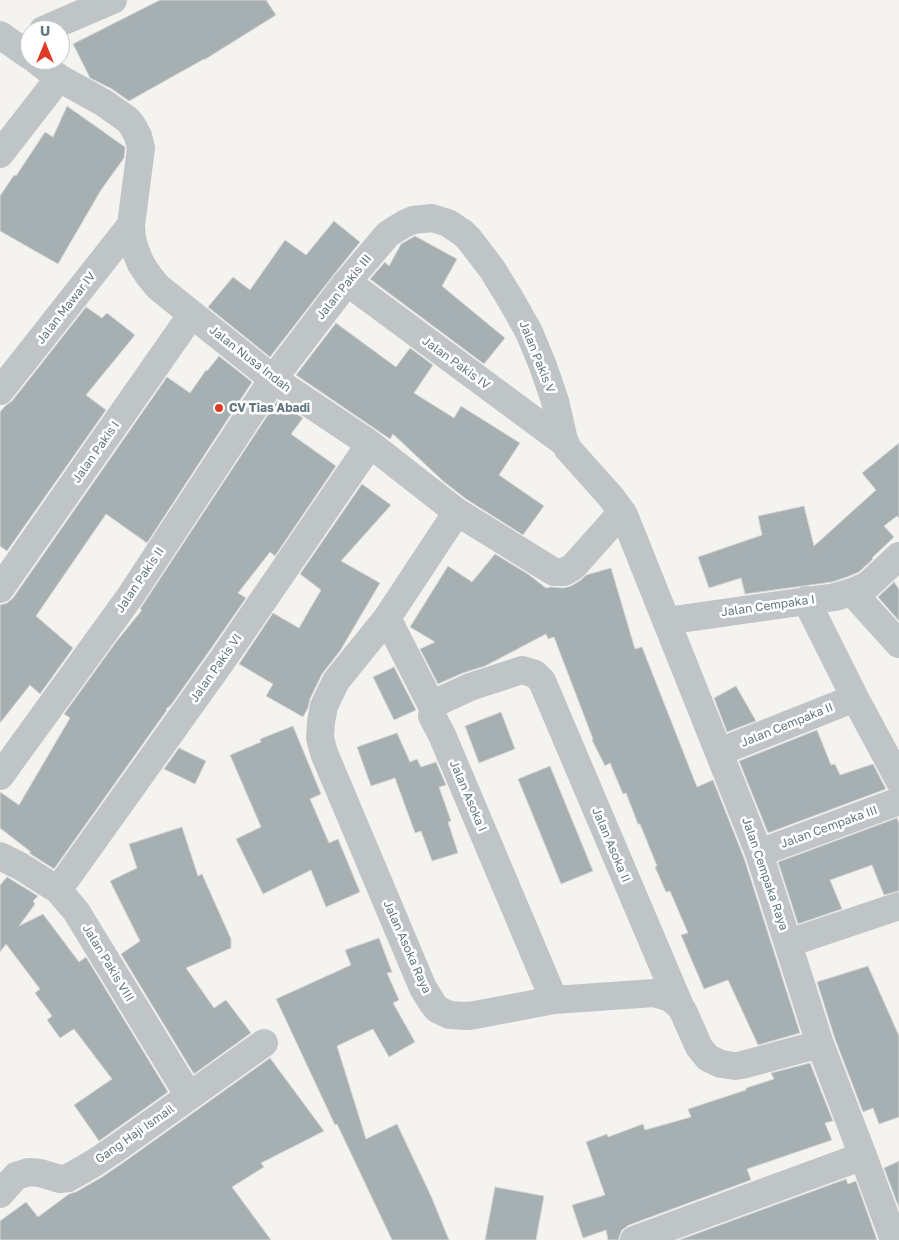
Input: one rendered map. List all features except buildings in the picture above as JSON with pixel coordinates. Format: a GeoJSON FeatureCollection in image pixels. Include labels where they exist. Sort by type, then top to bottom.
{"type":"FeatureCollection","features":[{"type":"Feature","properties":{"kind":"street"},"geometry":{"type":"LineString","coordinates":[[66,20],[113,0]]}},
{"type":"Feature","properties":{"kind":"street","name":"Jalan Nusa Indah"},"geometry":{"type":"LineString","coordinates":[[49,70],[59,78],[104,103],[128,120],[136,130],[140,141],[141,154],[131,225],[132,238],[141,264],[148,276],[158,287],[273,379],[370,444],[457,512],[548,569],[557,572],[568,571],[622,512]]}},
{"type":"Feature","properties":{"kind":"street"},"geometry":{"type":"LineString","coordinates":[[0,154],[59,78]]}},
{"type":"Feature","properties":{"kind":"street","name":"Jalan Pakis III"},"geometry":{"type":"LineString","coordinates":[[273,379],[347,282],[388,234],[395,228],[413,220],[432,218]]}},
{"type":"Feature","properties":{"kind":"street","name":"Jalan Pakis V"},"geometry":{"type":"LineString","coordinates":[[432,218],[448,223],[463,233],[492,269],[529,332],[555,402],[566,444],[571,453],[594,476],[622,512]]}},
{"type":"Feature","properties":{"kind":"street","name":"Jalan Mawar IV"},"geometry":{"type":"LineString","coordinates":[[0,391],[131,225]]}},
{"type":"Feature","properties":{"kind":"street","name":"Jalan Pakis IV"},"geometry":{"type":"LineString","coordinates":[[347,282],[566,444]]}},
{"type":"Feature","properties":{"kind":"street","name":"Jalan Pakis I"},"geometry":{"type":"LineString","coordinates":[[0,589],[192,314]]}},
{"type":"Feature","properties":{"kind":"street","name":"Jalan Pakis II"},"geometry":{"type":"LineString","coordinates":[[0,776],[129,598],[273,379]]}},
{"type":"Feature","properties":{"kind":"street","name":"Jalan Pakis VI"},"geometry":{"type":"LineString","coordinates":[[58,890],[223,659],[370,444]]}},
{"type":"Feature","properties":{"kind":"street","name":"Jalan Asoka Raya"},"geometry":{"type":"LineString","coordinates":[[457,512],[387,618],[336,681],[324,706],[321,722],[320,738],[324,753],[423,988],[438,1009],[449,1015],[475,1015],[554,1000],[654,993],[670,998],[680,1006]]}},
{"type":"Feature","properties":{"kind":"street","name":"Jalan Cempaka Raya"},"geometry":{"type":"LineString","coordinates":[[622,512],[760,853],[820,1044],[894,1240]]}},
{"type":"Feature","properties":{"kind":"street"},"geometry":{"type":"LineString","coordinates":[[899,556],[860,588],[899,644]]}},
{"type":"Feature","properties":{"kind":"street","name":"Jalan Cempaka I"},"geometry":{"type":"LineString","coordinates":[[666,621],[834,597],[860,588]]}},
{"type":"Feature","properties":{"kind":"street"},"geometry":{"type":"LineString","coordinates":[[806,600],[899,780]]}},
{"type":"Feature","properties":{"kind":"street","name":"Jalan Asoka I"},"geometry":{"type":"LineString","coordinates":[[387,618],[433,708],[432,716],[442,734],[554,1000]]}},
{"type":"Feature","properties":{"kind":"street","name":"Jalan Asoka II"},"geometry":{"type":"LineString","coordinates":[[433,708],[442,700],[470,687],[522,670],[535,674],[540,678],[680,1006]]}},
{"type":"Feature","properties":{"kind":"street","name":"Jalan Cempaka II"},"geometry":{"type":"LineString","coordinates":[[719,752],[855,698]]}},
{"type":"Feature","properties":{"kind":"street","name":"Jalan Cempaka III"},"geometry":{"type":"LineString","coordinates":[[760,853],[899,801]]}},
{"type":"Feature","properties":{"kind":"street","name":"Jalan Pakis VIII"},"geometry":{"type":"LineString","coordinates":[[0,856],[58,890],[76,912],[189,1096]]}},
{"type":"Feature","properties":{"kind":"street"},"geometry":{"type":"LineString","coordinates":[[789,943],[899,906]]}},
{"type":"Feature","properties":{"kind":"street"},"geometry":{"type":"LineString","coordinates":[[680,1006],[699,1047],[708,1058],[721,1064],[742,1065],[820,1044]]}},
{"type":"Feature","properties":{"kind":"street","name":"Gang Haji Ismail"},"geometry":{"type":"LineString","coordinates":[[0,1194],[16,1176],[29,1172],[60,1179],[68,1178],[94,1163],[264,1043]]}},
{"type":"Feature","properties":{"kind":"street"},"geometry":{"type":"LineString","coordinates":[[634,1240],[863,1156]]}},
{"type":"Feature","properties":{"kind":"place","name":"CV Tias Abadi"},"geometry":{"type":"Point","coordinates":[219,408]}}]}
